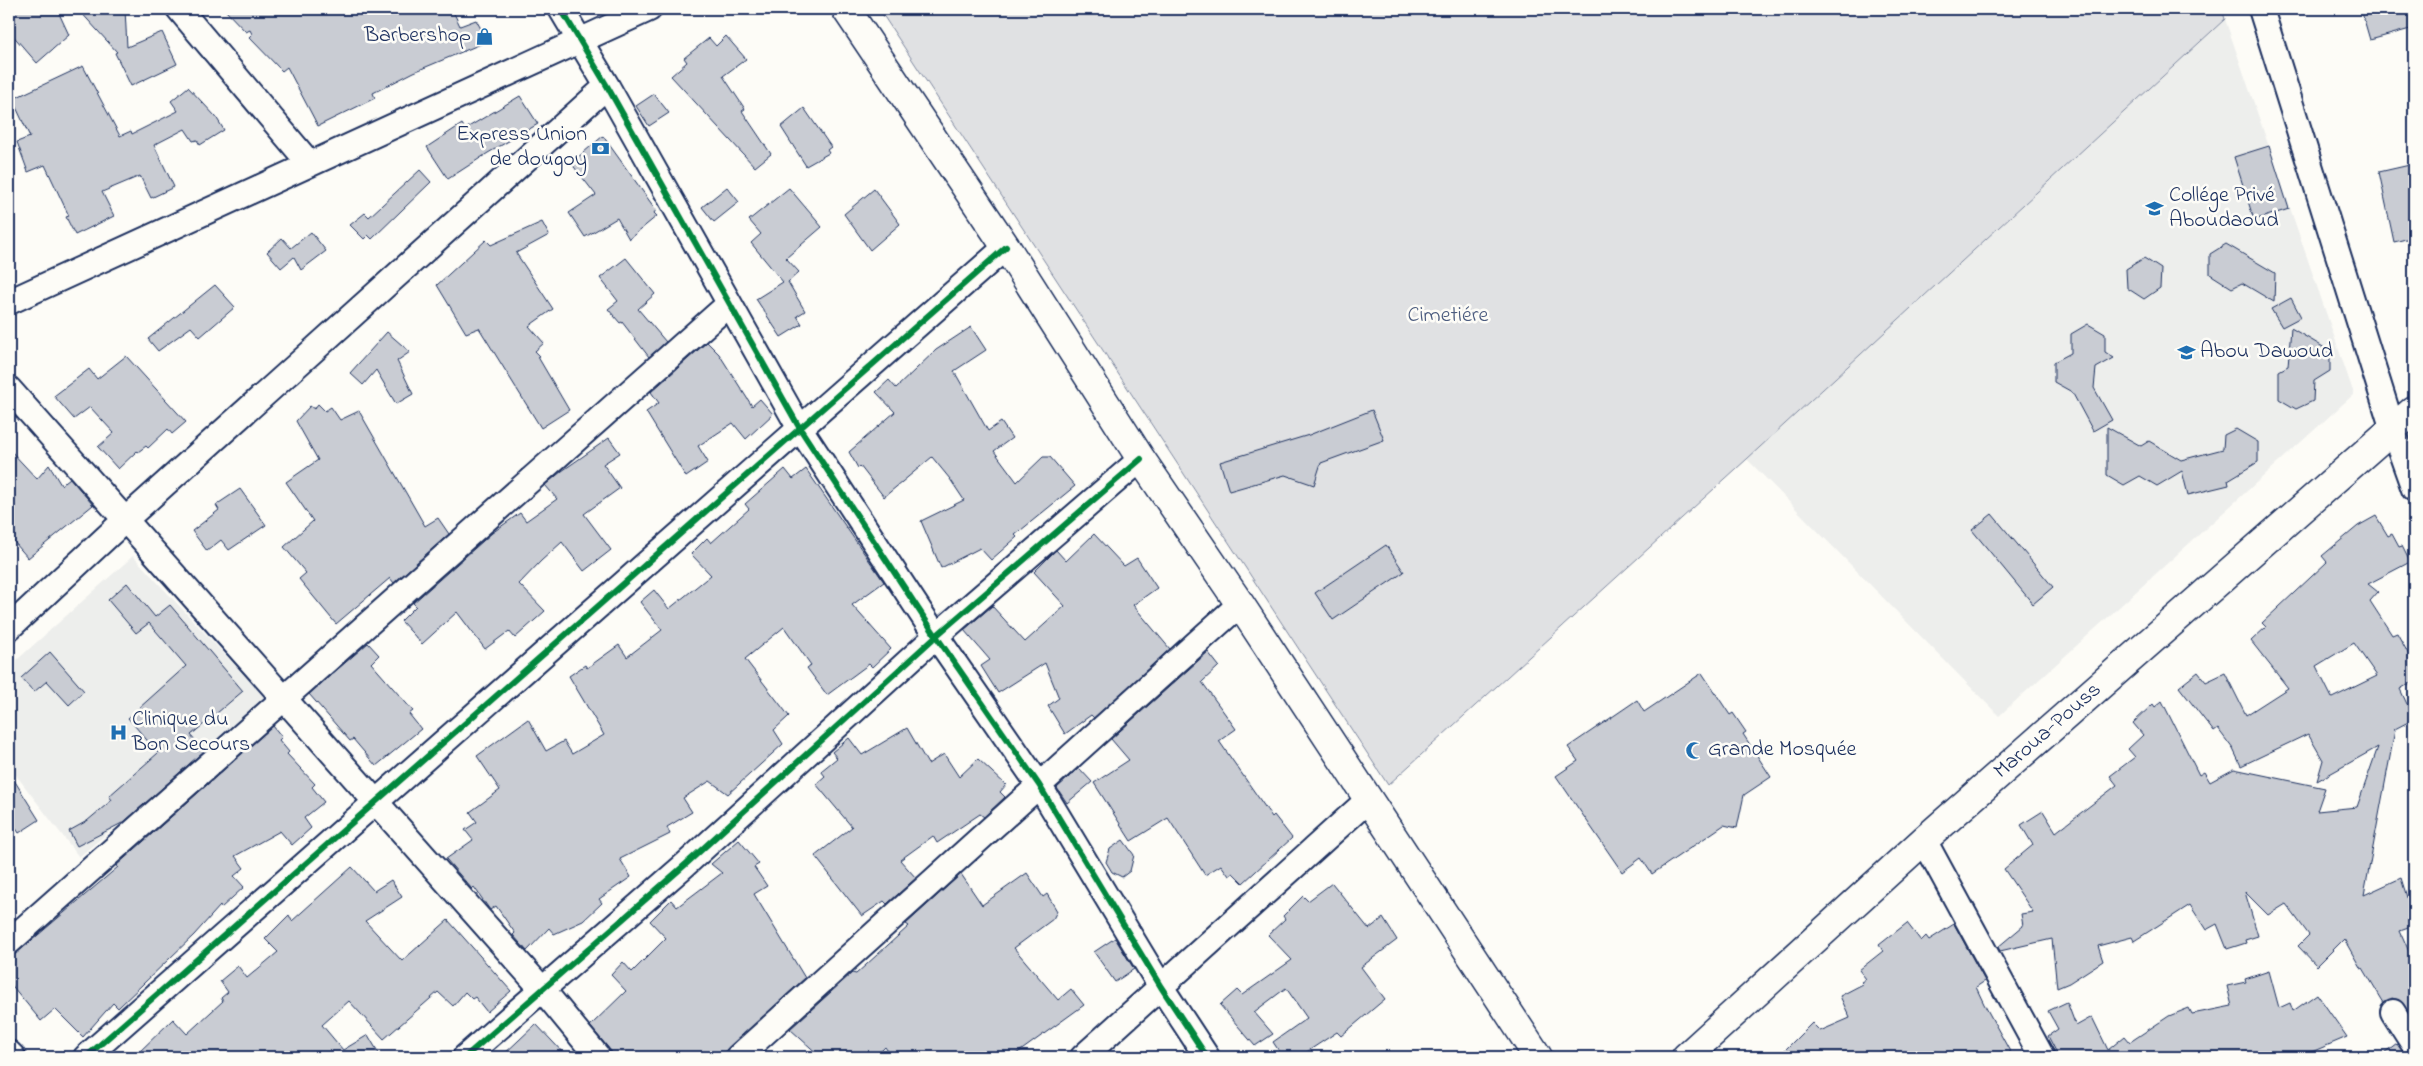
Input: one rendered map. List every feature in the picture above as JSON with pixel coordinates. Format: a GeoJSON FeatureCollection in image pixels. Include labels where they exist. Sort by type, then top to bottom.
{"type":"FeatureCollection","features":[{"type":"Feature","properties":{"kind":"main road"},"geometry":{"type":"LineString","coordinates":[[846,9],[1006,247],[1142,459],[1240,604],[1538,1057]]}},
{"type":"Feature","properties":{"kind":"main road","name":"Maroua-Pouss"},"geometry":{"type":"LineString","coordinates":[[1686,1057],[1924,840],[2414,410]]}},
{"type":"Feature","properties":{"kind":"street"},"geometry":{"type":"LineString","coordinates":[[179,9],[310,164]]}},
{"type":"Feature","properties":{"kind":"street"},"geometry":{"type":"LineString","coordinates":[[560,9],[607,86],[799,427],[936,636],[1038,785],[1207,1057]]}},
{"type":"Feature","properties":{"kind":"street"},"geometry":{"type":"LineString","coordinates":[[9,302],[649,9]]}},
{"type":"Feature","properties":{"kind":"street"},"geometry":{"type":"LineString","coordinates":[[2261,9],[2392,430],[2414,489]]}},
{"type":"Feature","properties":{"kind":"street"},"geometry":{"type":"LineString","coordinates":[[9,628],[125,520],[607,86]]}},
{"type":"Feature","properties":{"kind":"street"},"geometry":{"type":"LineString","coordinates":[[86,1057],[799,427],[1006,247]]}},
{"type":"Feature","properties":{"kind":"street"},"geometry":{"type":"LineString","coordinates":[[9,942],[729,304]]}},
{"type":"Feature","properties":{"kind":"street"},"geometry":{"type":"LineString","coordinates":[[9,389],[542,989],[598,1057]]}},
{"type":"Feature","properties":{"kind":"street"},"geometry":{"type":"LineString","coordinates":[[465,1057],[693,858],[936,636],[1142,459]]}},
{"type":"Feature","properties":{"kind":"street"},"geometry":{"type":"LineString","coordinates":[[738,1057],[1240,604]]}},
{"type":"Feature","properties":{"kind":"street"},"geometry":{"type":"LineString","coordinates":[[1083,1057],[1368,800]]}},
{"type":"Feature","properties":{"kind":"street"},"geometry":{"type":"LineString","coordinates":[[1924,840],[2042,1057]]}},
{"type":"Feature","properties":{"kind":"street"},"geometry":{"type":"LineString","coordinates":[[2393,1012],[2414,1045]]}},
{"type":"Feature","properties":{"kind":"street"},"geometry":{"type":"LineString","coordinates":[[9,1053],[13,1057]]}},
{"type":"Feature","properties":{"kind":"shaded area","name":"Collége Privé Aboudaoud"},"geometry":{"type":"Polygon","coordinates":[[[2225,19],[2354,394],[1999,716],[1747,459],[2225,19]]]}},
{"type":"Feature","properties":{"kind":"shaded area","name":"Clinique du Bon Secours"},"geometry":{"type":"Polygon","coordinates":[[[133,556],[266,699],[79,857],[9,766],[9,667],[133,556]]]}},
{"type":"Feature","properties":{"kind":"green space","name":"Cimetiére"},"geometry":{"type":"Polygon","coordinates":[[[879,9],[2222,9],[2225,19],[1747,459],[1388,785],[879,9]]]}},
{"type":"Feature","properties":{"kind":"building"},"geometry":{"type":"Polygon","coordinates":[[[9,9],[57,9],[69,35],[37,63],[9,31],[9,9]]]}},
{"type":"Feature","properties":{"kind":"building"},"geometry":{"type":"Polygon","coordinates":[[[78,9],[125,9],[127,47],[162,32],[177,64],[131,86],[115,53],[117,52],[78,9]]]}},
{"type":"Feature","properties":{"kind":"building"},"geometry":{"type":"Polygon","coordinates":[[[224,9],[452,9],[460,26],[476,20],[488,41],[414,72],[373,93],[375,98],[318,126],[287,67],[282,71],[249,37],[252,34],[250,30],[246,32],[224,9]]]}},
{"type":"Feature","properties":{"kind":"building"},"geometry":{"type":"Polygon","coordinates":[[[2361,9],[2414,9],[2414,28],[2370,40],[2361,9]]]}},
{"type":"Feature","properties":{"kind":"building"},"geometry":{"type":"Polygon","coordinates":[[[726,36],[746,59],[723,76],[745,109],[742,111],[771,154],[755,167],[671,76],[687,62],[684,58],[709,38],[716,46],[726,36]]]}},
{"type":"Feature","properties":{"kind":"building"},"geometry":{"type":"Polygon","coordinates":[[[83,66],[120,136],[131,131],[132,134],[178,111],[171,101],[188,87],[216,117],[224,130],[200,145],[197,140],[193,141],[185,129],[154,145],[174,187],[151,198],[140,176],[102,192],[114,216],[75,235],[66,217],[69,216],[45,165],[28,172],[17,142],[30,137],[15,105],[15,98],[83,66]]]}},
{"type":"Feature","properties":{"kind":"building"},"geometry":{"type":"Polygon","coordinates":[[[654,94],[669,113],[649,126],[636,106],[654,94]]]}},
{"type":"Feature","properties":{"kind":"building"},"geometry":{"type":"Polygon","coordinates":[[[520,96],[538,124],[448,179],[427,147],[462,124],[465,129],[520,96]]]}},
{"type":"Feature","properties":{"kind":"building"},"geometry":{"type":"Polygon","coordinates":[[[804,108],[831,147],[827,150],[829,153],[806,166],[781,127],[804,108]]]}},
{"type":"Feature","properties":{"kind":"building"},"geometry":{"type":"Polygon","coordinates":[[[603,136],[656,210],[654,213],[657,216],[629,239],[617,218],[585,237],[569,213],[596,195],[571,163],[603,136]]]}},
{"type":"Feature","properties":{"kind":"building"},"geometry":{"type":"Polygon","coordinates":[[[2269,146],[2289,209],[2254,220],[2234,157],[2269,146]]]}},
{"type":"Feature","properties":{"kind":"building"},"geometry":{"type":"Polygon","coordinates":[[[2414,164],[2414,237],[2394,242],[2379,172],[2414,164]]]}},
{"type":"Feature","properties":{"kind":"building"},"geometry":{"type":"Polygon","coordinates":[[[420,170],[431,182],[372,239],[368,235],[364,239],[350,225],[365,213],[369,217],[420,170]]]}},
{"type":"Feature","properties":{"kind":"building"},"geometry":{"type":"Polygon","coordinates":[[[727,187],[739,202],[714,222],[702,207],[727,187]]]}},
{"type":"Feature","properties":{"kind":"building"},"geometry":{"type":"Polygon","coordinates":[[[789,188],[822,227],[786,258],[799,272],[788,282],[805,311],[797,316],[802,324],[781,337],[756,299],[783,282],[751,243],[761,234],[749,220],[789,188]]]}},
{"type":"Feature","properties":{"kind":"building"},"geometry":{"type":"Polygon","coordinates":[[[874,189],[900,224],[870,250],[844,214],[874,189]]]}},
{"type":"Feature","properties":{"kind":"building"},"geometry":{"type":"Polygon","coordinates":[[[542,222],[549,235],[516,253],[553,309],[529,326],[544,343],[535,351],[540,356],[538,357],[569,410],[541,428],[479,328],[466,333],[437,285],[486,240],[491,245],[542,222]]]}},
{"type":"Feature","properties":{"kind":"building"},"geometry":{"type":"Polygon","coordinates":[[[311,232],[326,251],[301,270],[294,257],[281,268],[267,252],[282,238],[291,248],[311,232]]]}},
{"type":"Feature","properties":{"kind":"building"},"geometry":{"type":"Polygon","coordinates":[[[2226,244],[2275,273],[2274,302],[2242,283],[2232,288],[2210,274],[2210,254],[2226,244]]]}},
{"type":"Feature","properties":{"kind":"building"},"geometry":{"type":"Polygon","coordinates":[[[626,258],[655,294],[638,309],[666,342],[649,357],[622,322],[620,323],[608,309],[618,301],[600,278],[626,258]]]}},
{"type":"Feature","properties":{"kind":"building"},"geometry":{"type":"Polygon","coordinates":[[[2144,258],[2161,269],[2160,288],[2144,299],[2127,288],[2126,269],[2144,258]]]}},
{"type":"Feature","properties":{"kind":"building"},"geometry":{"type":"Polygon","coordinates":[[[215,285],[235,307],[200,337],[191,327],[158,351],[148,339],[215,285]]]}},
{"type":"Feature","properties":{"kind":"building"},"geometry":{"type":"Polygon","coordinates":[[[2291,298],[2301,317],[2282,327],[2271,309],[2291,298]]]}},
{"type":"Feature","properties":{"kind":"building"},"geometry":{"type":"Polygon","coordinates":[[[2088,324],[2105,334],[2105,352],[2114,358],[2096,368],[2094,388],[2112,420],[2093,431],[2072,392],[2054,382],[2054,362],[2071,353],[2071,334],[2088,324]]]}},
{"type":"Feature","properties":{"kind":"building"},"geometry":{"type":"Polygon","coordinates":[[[971,327],[986,350],[954,371],[988,431],[1001,422],[1012,438],[994,451],[1017,482],[1043,457],[1050,457],[1075,486],[1015,535],[1017,537],[991,560],[980,548],[941,568],[921,521],[964,500],[950,479],[932,457],[884,497],[860,466],[858,468],[849,452],[895,412],[876,392],[889,380],[896,388],[936,350],[971,327]]]}},
{"type":"Feature","properties":{"kind":"building"},"geometry":{"type":"Polygon","coordinates":[[[2291,328],[2330,351],[2330,371],[2314,381],[2313,401],[2296,409],[2279,399],[2279,371],[2288,366],[2291,328]]]}},
{"type":"Feature","properties":{"kind":"building"},"geometry":{"type":"Polygon","coordinates":[[[387,332],[410,352],[397,361],[413,394],[396,404],[376,370],[363,385],[350,373],[387,332]]]}},
{"type":"Feature","properties":{"kind":"building"},"geometry":{"type":"Polygon","coordinates":[[[707,342],[719,354],[752,406],[760,399],[773,414],[746,439],[733,423],[698,446],[708,462],[686,477],[646,412],[659,403],[651,392],[707,342]]]}},
{"type":"Feature","properties":{"kind":"building"},"geometry":{"type":"Polygon","coordinates":[[[126,356],[186,422],[172,434],[168,429],[148,448],[146,446],[137,451],[118,469],[98,447],[114,433],[90,407],[74,419],[54,396],[89,369],[97,379],[126,356]]]}},
{"type":"Feature","properties":{"kind":"building"},"geometry":{"type":"Polygon","coordinates":[[[318,404],[325,411],[331,407],[340,420],[359,411],[425,526],[438,518],[449,534],[394,583],[390,578],[336,624],[299,579],[306,573],[284,547],[313,521],[286,482],[318,460],[296,421],[310,406],[314,409],[318,404]]]}},
{"type":"Feature","properties":{"kind":"building"},"geometry":{"type":"Polygon","coordinates":[[[1372,410],[1384,440],[1321,463],[1314,485],[1285,475],[1229,491],[1220,462],[1309,435],[1372,410]]]}},
{"type":"Feature","properties":{"kind":"building"},"geometry":{"type":"Polygon","coordinates":[[[2107,427],[2141,446],[2149,441],[2181,460],[2223,449],[2224,435],[2236,429],[2258,442],[2258,462],[2228,480],[2229,485],[2188,495],[2182,471],[2157,486],[2140,476],[2124,485],[2107,475],[2107,427]]]}},
{"type":"Feature","properties":{"kind":"building"},"geometry":{"type":"Polygon","coordinates":[[[609,438],[620,453],[603,464],[620,488],[584,514],[611,550],[584,571],[562,542],[541,561],[519,584],[545,611],[515,638],[509,631],[485,649],[457,612],[422,644],[401,621],[416,606],[413,603],[492,533],[520,513],[526,521],[557,499],[545,485],[609,438]]]}},
{"type":"Feature","properties":{"kind":"building"},"geometry":{"type":"Polygon","coordinates":[[[9,449],[37,479],[49,465],[61,485],[70,478],[93,505],[28,558],[9,536],[9,449]]]}},
{"type":"Feature","properties":{"kind":"building"},"geometry":{"type":"Polygon","coordinates":[[[785,469],[793,479],[806,469],[884,582],[852,605],[891,649],[872,667],[869,664],[827,695],[807,668],[811,665],[784,627],[745,659],[789,716],[774,730],[783,744],[728,794],[710,781],[683,798],[692,812],[667,827],[670,834],[620,859],[631,877],[599,899],[602,903],[583,921],[554,934],[549,928],[527,951],[513,935],[515,933],[496,906],[490,910],[474,887],[472,889],[446,859],[473,840],[465,830],[477,822],[470,812],[500,790],[477,756],[528,719],[546,751],[564,741],[572,754],[604,735],[569,676],[585,665],[587,668],[619,645],[627,657],[662,630],[640,602],[654,590],[669,609],[711,575],[691,554],[707,538],[711,543],[749,509],[745,504],[785,469]]]}},
{"type":"Feature","properties":{"kind":"building"},"geometry":{"type":"Polygon","coordinates":[[[240,489],[266,525],[229,550],[221,540],[207,551],[192,531],[219,510],[216,505],[240,489]]]}},
{"type":"Feature","properties":{"kind":"building"},"geometry":{"type":"Polygon","coordinates":[[[1992,514],[2053,587],[2033,604],[1972,530],[1992,514]]]}},
{"type":"Feature","properties":{"kind":"building"},"geometry":{"type":"Polygon","coordinates":[[[2376,516],[2388,536],[2392,534],[2399,547],[2402,546],[2410,562],[2368,584],[2378,592],[2370,601],[2392,635],[2397,633],[2414,664],[2414,681],[2400,689],[2414,719],[2393,730],[2395,730],[2364,895],[2401,878],[2414,920],[2414,926],[2400,931],[2414,963],[2414,1011],[2410,1013],[2399,1000],[2392,998],[2384,1003],[2344,939],[2317,966],[2298,946],[2309,935],[2286,904],[2268,915],[2245,892],[2258,936],[2245,940],[2246,943],[2227,949],[2217,924],[2206,930],[2190,905],[2134,941],[2132,937],[2098,946],[2103,961],[2069,983],[2057,988],[2052,939],[2000,951],[1998,947],[2023,926],[2021,914],[2033,912],[2004,869],[2033,845],[2021,825],[2043,811],[2056,832],[2117,785],[2110,776],[2135,757],[2128,749],[2143,735],[2133,723],[2153,704],[2155,707],[2162,701],[2199,775],[2204,772],[2210,782],[2234,769],[2325,788],[2317,811],[2357,807],[2378,747],[2317,781],[2323,760],[2308,734],[2241,766],[2233,749],[2218,729],[2214,732],[2179,687],[2198,672],[2206,682],[2225,673],[2246,715],[2288,688],[2251,641],[2266,627],[2262,623],[2327,562],[2322,556],[2358,526],[2376,516]],[[2354,643],[2316,666],[2332,698],[2377,676],[2354,643]]]}},
{"type":"Feature","properties":{"kind":"building"},"geometry":{"type":"Polygon","coordinates":[[[1094,534],[1124,566],[1137,558],[1157,588],[1133,605],[1170,649],[1094,718],[1091,715],[1065,734],[1048,706],[1059,698],[1045,663],[998,693],[981,666],[990,660],[964,630],[992,606],[1025,642],[1065,606],[1034,572],[1056,550],[1066,561],[1094,534]]]}},
{"type":"Feature","properties":{"kind":"building"},"geometry":{"type":"Polygon","coordinates":[[[1386,545],[1404,572],[1333,620],[1315,593],[1386,545]]]}},
{"type":"Feature","properties":{"kind":"building"},"geometry":{"type":"Polygon","coordinates":[[[127,583],[155,617],[170,605],[243,691],[191,735],[204,751],[124,822],[77,846],[69,831],[87,821],[112,800],[109,796],[158,753],[128,718],[186,666],[149,623],[136,633],[108,600],[127,583]]]}},
{"type":"Feature","properties":{"kind":"building"},"geometry":{"type":"Polygon","coordinates":[[[368,643],[379,655],[371,663],[413,711],[409,714],[421,729],[376,766],[353,739],[350,741],[309,694],[368,643]]]}},
{"type":"Feature","properties":{"kind":"building"},"geometry":{"type":"Polygon","coordinates":[[[50,652],[84,691],[69,705],[47,681],[34,692],[21,678],[50,652]]]}},
{"type":"Feature","properties":{"kind":"building"},"geometry":{"type":"Polygon","coordinates":[[[1208,652],[1219,666],[1202,682],[1236,729],[1219,741],[1272,817],[1274,815],[1292,838],[1243,883],[1233,873],[1229,876],[1221,865],[1205,875],[1168,818],[1131,841],[1094,783],[1129,760],[1111,739],[1208,652]]]}},
{"type":"Feature","properties":{"kind":"building"},"geometry":{"type":"Polygon","coordinates":[[[1702,673],[1730,715],[1733,713],[1746,732],[1743,734],[1771,777],[1744,795],[1737,828],[1724,825],[1652,874],[1641,858],[1622,872],[1556,776],[1578,761],[1568,747],[1637,700],[1644,712],[1702,673]]]}},
{"type":"Feature","properties":{"kind":"building"},"geometry":{"type":"Polygon","coordinates":[[[273,726],[282,737],[279,740],[289,752],[287,754],[315,784],[312,787],[324,802],[304,818],[311,828],[292,845],[280,831],[235,856],[244,868],[234,876],[244,887],[221,908],[220,906],[194,935],[118,1008],[113,1003],[83,1037],[55,1009],[41,1021],[9,982],[9,955],[18,952],[118,867],[116,866],[273,726]]]}},
{"type":"Feature","properties":{"kind":"building"},"geometry":{"type":"Polygon","coordinates":[[[907,728],[928,764],[944,754],[959,777],[978,759],[1006,785],[1000,792],[1005,797],[984,817],[980,814],[937,843],[933,836],[900,860],[916,878],[887,904],[884,901],[862,916],[815,856],[852,827],[816,784],[825,776],[821,771],[837,758],[832,752],[849,738],[862,755],[907,728]]]}},
{"type":"Feature","properties":{"kind":"building"},"geometry":{"type":"Polygon","coordinates":[[[1079,768],[1092,782],[1067,803],[1057,788],[1079,768]]]}},
{"type":"Feature","properties":{"kind":"building"},"geometry":{"type":"Polygon","coordinates":[[[9,772],[39,820],[19,833],[9,818],[9,772]]]}},
{"type":"Feature","properties":{"kind":"building"},"geometry":{"type":"Polygon","coordinates":[[[739,840],[759,864],[754,867],[767,886],[754,894],[805,978],[719,1057],[616,1057],[590,1026],[626,991],[611,975],[623,962],[632,972],[666,938],[650,921],[671,900],[677,907],[722,873],[711,864],[739,840]]]}},
{"type":"Feature","properties":{"kind":"building"},"geometry":{"type":"Polygon","coordinates":[[[1123,840],[1134,855],[1130,871],[1122,877],[1112,872],[1106,862],[1110,849],[1123,840]]]}},
{"type":"Feature","properties":{"kind":"building"},"geometry":{"type":"Polygon","coordinates":[[[352,867],[374,891],[391,880],[402,897],[365,921],[402,961],[448,920],[511,991],[487,1012],[475,997],[472,999],[465,992],[453,1006],[438,992],[384,1039],[349,1001],[322,1025],[343,1050],[368,1035],[381,1057],[134,1057],[173,1019],[187,1034],[223,1001],[221,998],[228,992],[220,981],[238,966],[247,978],[278,952],[265,939],[289,915],[292,921],[352,867]]]}},
{"type":"Feature","properties":{"kind":"building"},"geometry":{"type":"Polygon","coordinates":[[[1027,873],[1043,897],[1047,894],[1057,911],[1053,919],[1014,948],[1058,1000],[1071,989],[1084,1005],[1012,1057],[892,1057],[885,1047],[875,1057],[821,1057],[790,1029],[852,973],[856,974],[909,926],[906,924],[961,874],[982,905],[1027,873]]]}},
{"type":"Feature","properties":{"kind":"building"},"geometry":{"type":"Polygon","coordinates":[[[1332,883],[1369,929],[1383,918],[1397,940],[1361,967],[1385,999],[1341,1036],[1337,1032],[1299,1057],[1283,1057],[1273,1042],[1307,1018],[1286,988],[1254,1012],[1273,1034],[1255,1046],[1220,1005],[1237,990],[1242,995],[1292,960],[1268,935],[1285,919],[1283,916],[1303,896],[1308,901],[1332,883]]]}},
{"type":"Feature","properties":{"kind":"building"},"geometry":{"type":"Polygon","coordinates":[[[9,910],[15,918],[9,924],[9,910]]]}},
{"type":"Feature","properties":{"kind":"building"},"geometry":{"type":"Polygon","coordinates":[[[1907,923],[1921,941],[1926,936],[1929,940],[1954,924],[1985,981],[1976,987],[2013,1057],[1778,1057],[1812,1023],[1820,1031],[1850,1018],[1840,996],[1863,984],[1861,982],[1866,979],[1859,970],[1883,951],[1879,945],[1907,923]]]}},
{"type":"Feature","properties":{"kind":"building"},"geometry":{"type":"Polygon","coordinates":[[[1115,938],[1134,969],[1115,982],[1094,952],[1115,938]]]}},
{"type":"Feature","properties":{"kind":"building"},"geometry":{"type":"Polygon","coordinates":[[[2269,971],[2279,1008],[2290,1003],[2293,1011],[2317,994],[2347,1037],[2300,1057],[2059,1057],[2048,1036],[2058,1029],[2048,1011],[2067,1002],[2076,1026],[2092,1017],[2108,1050],[2125,1036],[2130,1042],[2169,1016],[2189,1008],[2192,1014],[2232,1006],[2227,986],[2246,982],[2245,979],[2269,971]]]}},
{"type":"Feature","properties":{"kind":"building"},"geometry":{"type":"Polygon","coordinates":[[[536,1024],[567,1057],[501,1057],[536,1024]]]}},
{"type":"Feature","properties":{"kind":"building"},"geometry":{"type":"Polygon","coordinates":[[[2397,1044],[2408,1057],[2380,1057],[2397,1044]]]}},
{"type":"Feature","properties":{"kind":"cycle path"},"geometry":{"type":"LineString","coordinates":[[561,9],[607,86],[799,427],[936,636],[1039,785],[1161,987],[1207,1057]]}},
{"type":"Feature","properties":{"kind":"cycle path"},"geometry":{"type":"LineString","coordinates":[[86,1057],[1006,247]]}},
{"type":"Feature","properties":{"kind":"cycle path"},"geometry":{"type":"LineString","coordinates":[[465,1057],[686,864],[936,636],[1141,459]]}},
{"type":"Feature","properties":{"kind":"place","name":"Barbershop"},"geometry":{"type":"Point","coordinates":[485,36]}},
{"type":"Feature","properties":{"kind":"place","name":"Express Union de dougoy"},"geometry":{"type":"Point","coordinates":[601,148]}},
{"type":"Feature","properties":{"kind":"place","name":"Collége Privé Aboudaoud"},"geometry":{"type":"Point","coordinates":[2155,209]}},
{"type":"Feature","properties":{"kind":"place","name":"Abou Dawoud"},"geometry":{"type":"Point","coordinates":[2186,352]}},
{"type":"Feature","properties":{"kind":"place","name":"Clinique du Bon Secours"},"geometry":{"type":"Point","coordinates":[118,733]}},
{"type":"Feature","properties":{"kind":"place","name":"Grande Mosquée"},"geometry":{"type":"Point","coordinates":[1694,750]}}]}
